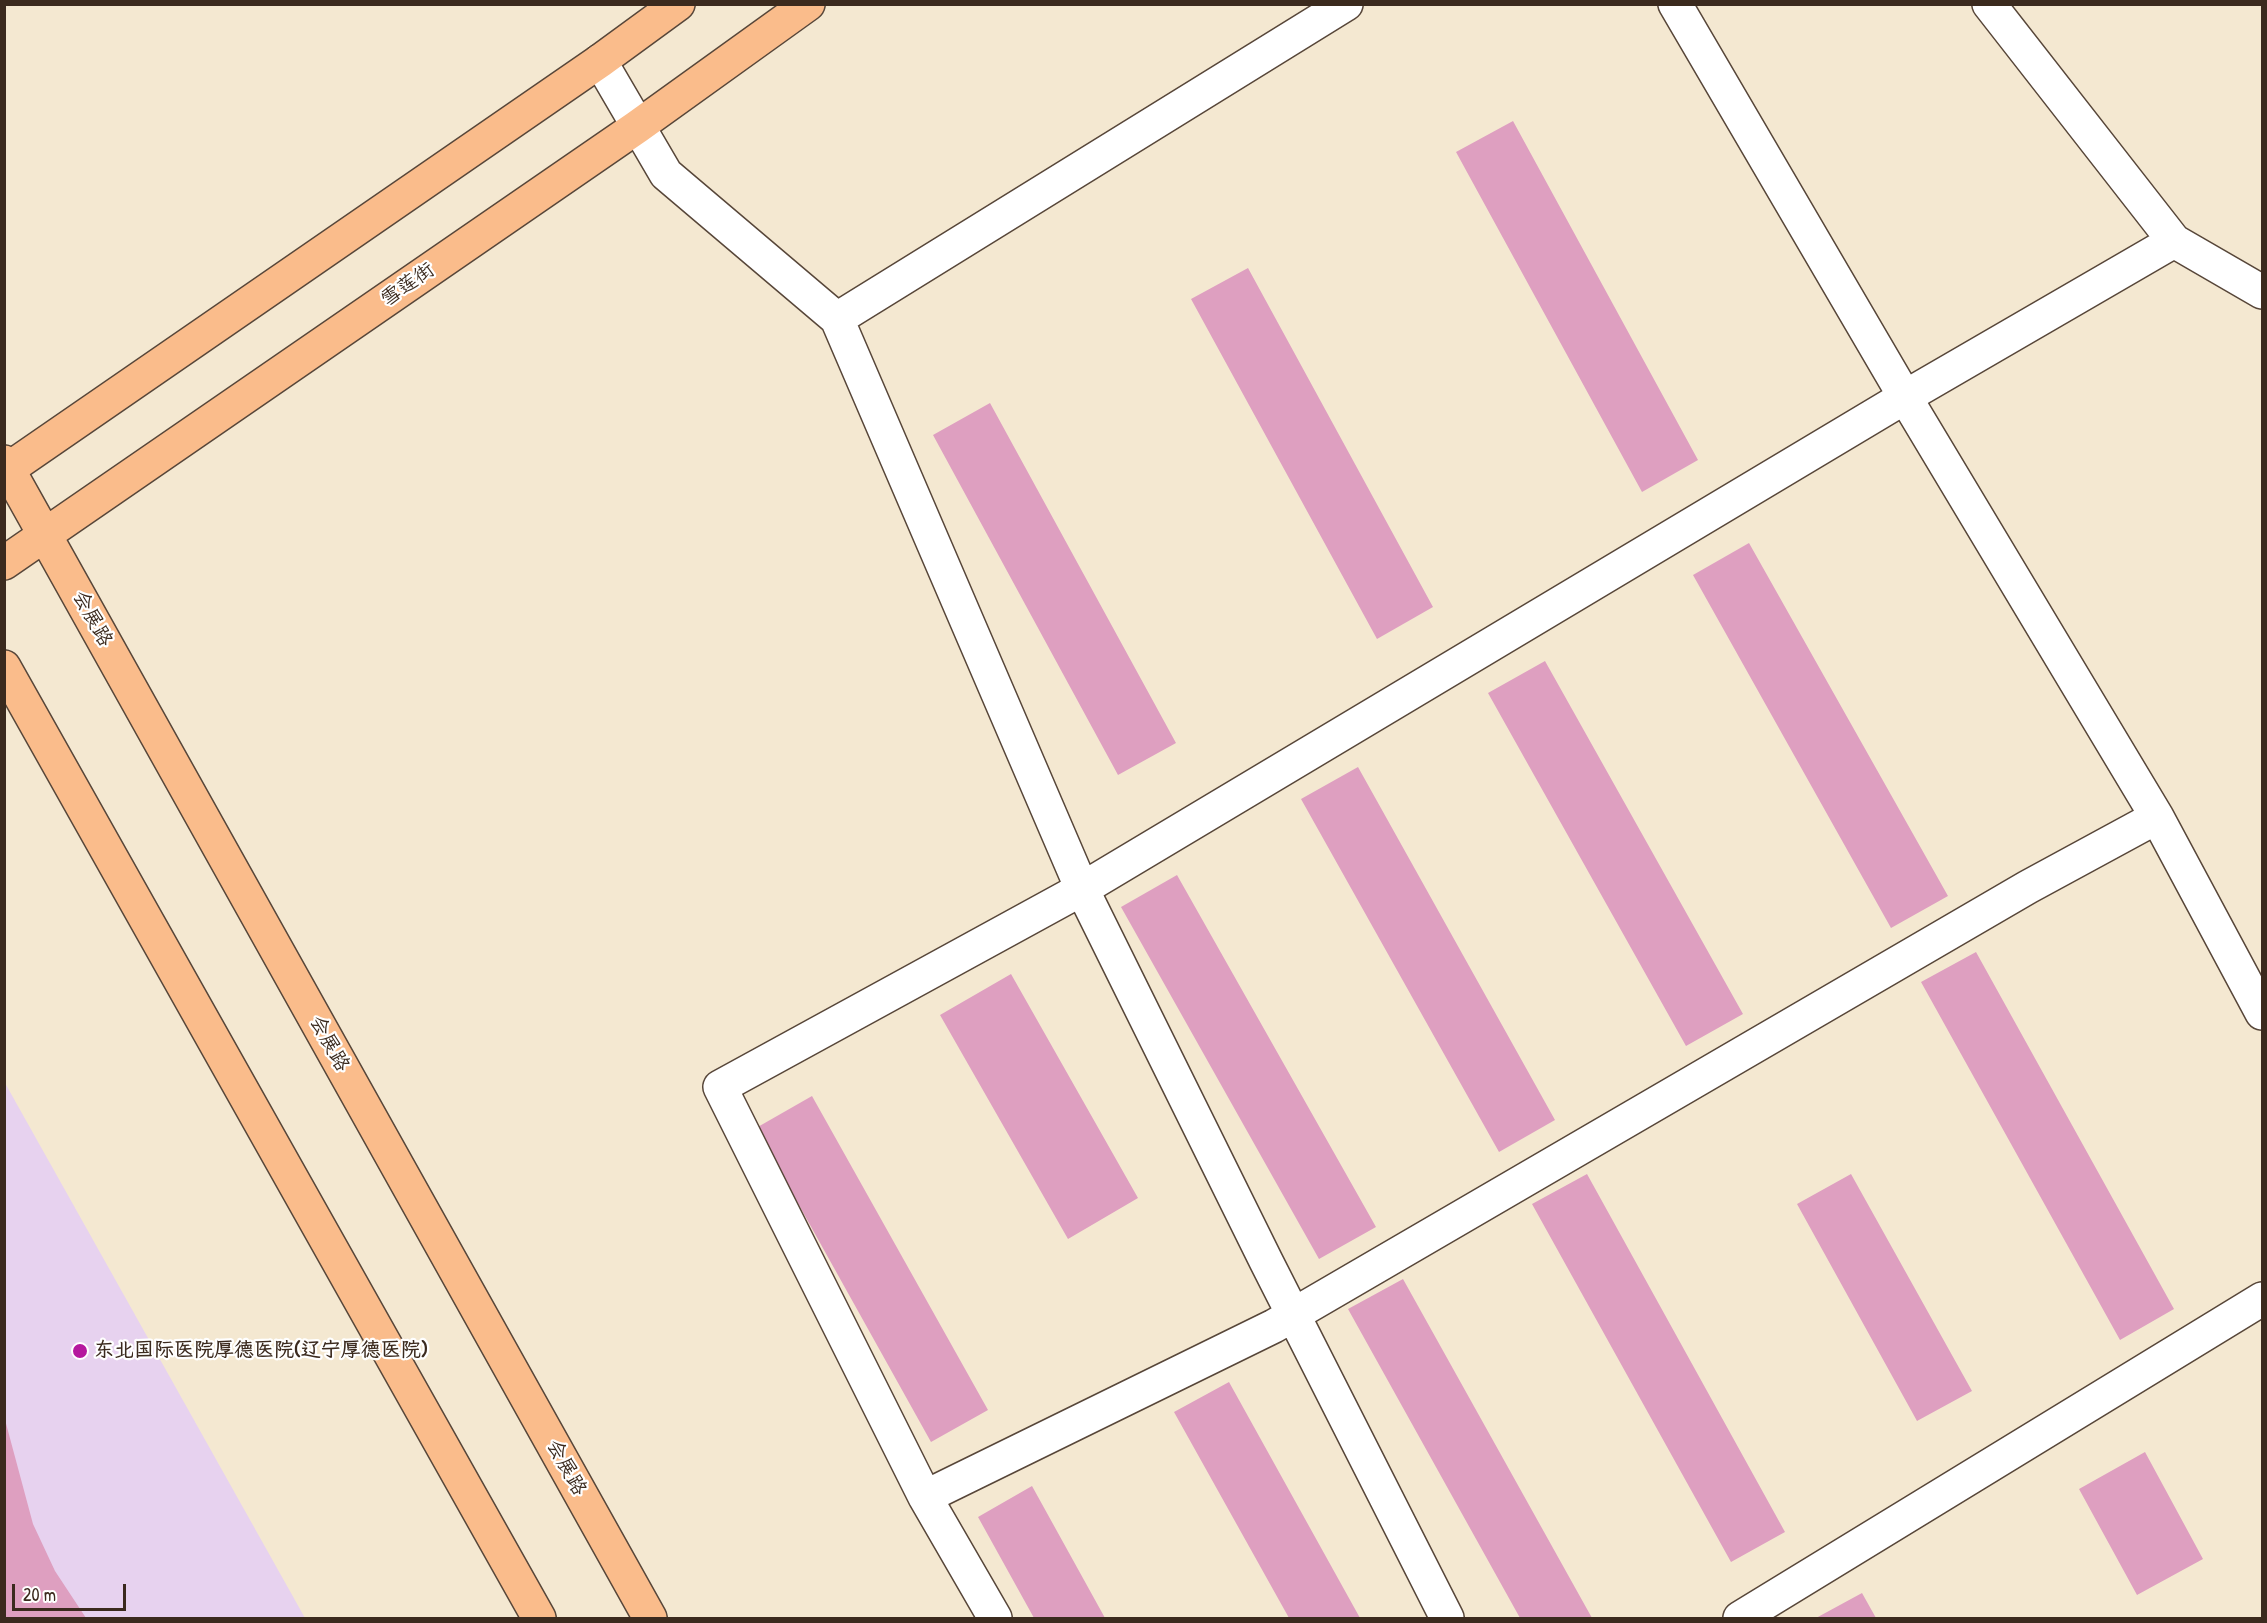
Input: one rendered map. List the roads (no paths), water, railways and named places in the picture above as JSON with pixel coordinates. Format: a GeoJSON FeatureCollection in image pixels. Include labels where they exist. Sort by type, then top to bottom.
{"type":"FeatureCollection","features":[{"type":"Feature","properties":{"kind":"main road"},"geometry":{"type":"LineString","coordinates":[[6,468],[600,61],[678,4]]}},
{"type":"Feature","properties":{"kind":"main road","name":"雪莲街"},"geometry":{"type":"LineString","coordinates":[[4,563],[637,127],[808,4]]}},
{"type":"Feature","properties":{"kind":"main road","name":"会展路"},"geometry":{"type":"LineString","coordinates":[[6,468],[650,1618]]}},
{"type":"Feature","properties":{"kind":"main road"},"geometry":{"type":"LineString","coordinates":[[4,667],[539,1618]]}},
{"type":"Feature","properties":{"kind":"street"},"geometry":{"type":"LineString","coordinates":[[837,319],[1346,4]]}},
{"type":"Feature","properties":{"kind":"street"},"geometry":{"type":"LineString","coordinates":[[1675,4],[1905,398],[2157,817],[2262,1013]]}},
{"type":"Feature","properties":{"kind":"street"},"geometry":{"type":"LineString","coordinates":[[1989,4],[2174,240],[2262,292]]}},
{"type":"Feature","properties":{"kind":"street"},"geometry":{"type":"LineString","coordinates":[[600,61],[666,174],[837,319],[1082,889],[1293,1315],[1447,1618]]}},
{"type":"Feature","properties":{"kind":"street"},"geometry":{"type":"LineString","coordinates":[[995,1618],[925,1497],[720,1087],[1082,889],[2174,240]]}},
{"type":"Feature","properties":{"kind":"street"},"geometry":{"type":"LineString","coordinates":[[925,1497],[1293,1315],[2028,887],[2157,817]]}},
{"type":"Feature","properties":{"kind":"street"},"geometry":{"type":"LineString","coordinates":[[1740,1618],[2262,1299]]}},
{"type":"Feature","properties":{"kind":"place","name":"东北国际医院厚德医院(辽宁厚德医院)"},"geometry":{"type":"Point","coordinates":[80,1351]}}]}
